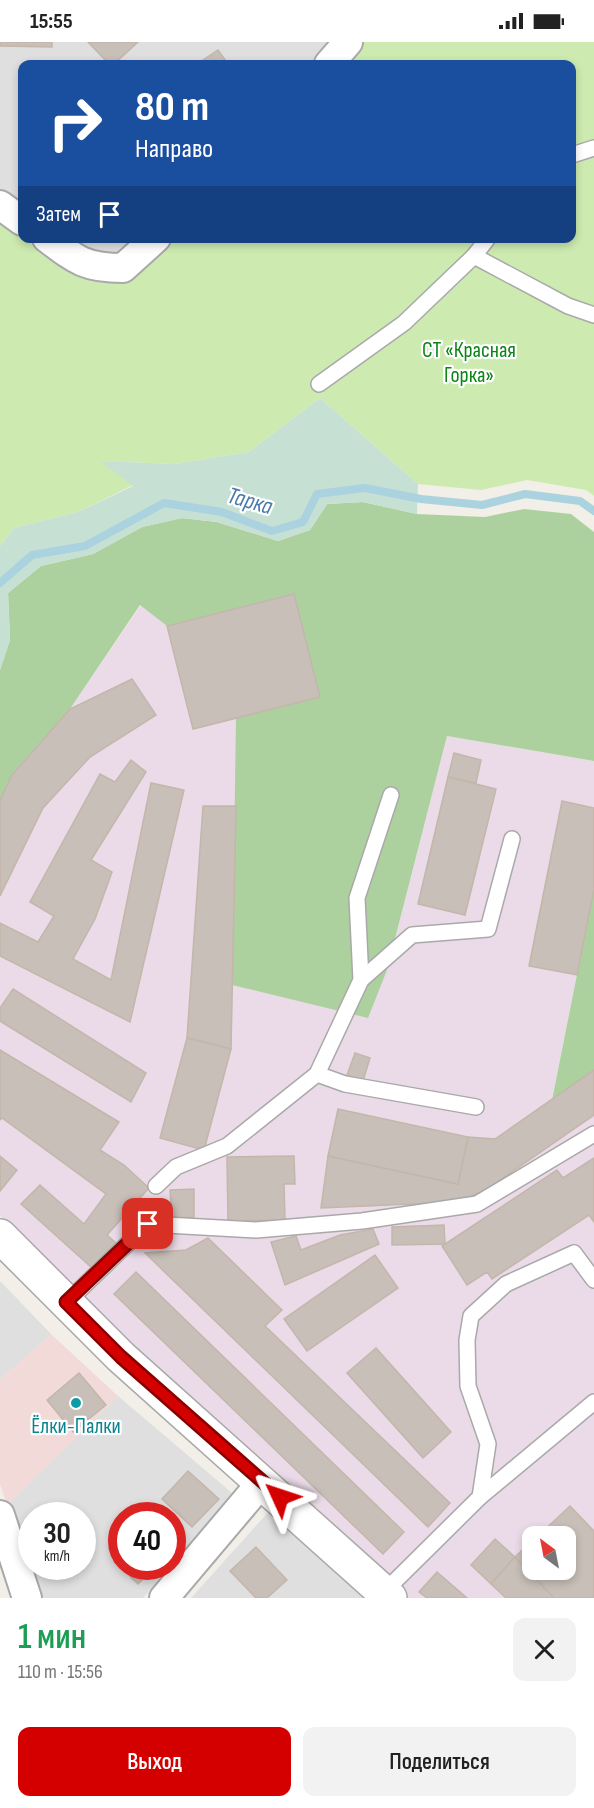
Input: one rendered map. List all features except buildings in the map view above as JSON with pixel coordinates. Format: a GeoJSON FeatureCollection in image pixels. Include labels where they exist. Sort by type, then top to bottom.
{"type":"FeatureCollection","features":[{"type":"Feature","properties":{"kind":"street"},"geometry":{"type":"LineString","coordinates":[[0,205],[18,218]]}},
{"type":"Feature","properties":{"kind":"street"},"geometry":{"type":"LineString","coordinates":[[53,243],[73,257],[96,268],[123,268],[150,243]]}},
{"type":"Feature","properties":{"kind":"street"},"geometry":{"type":"LineString","coordinates":[[0,1236],[121,1357],[387,1595]]}},
{"type":"Feature","properties":{"kind":"street"},"geometry":{"type":"LineString","coordinates":[[164,1598],[262,1482]]}},
{"type":"Feature","properties":{"kind":"street"},"geometry":{"type":"LineString","coordinates":[[0,1515],[27,1598]]}},
{"type":"Feature","properties":{"kind":"lane"},"geometry":{"type":"LineString","coordinates":[[576,154],[594,148]]}},
{"type":"Feature","properties":{"kind":"lane"},"geometry":{"type":"LineString","coordinates":[[319,384],[404,323],[474,256],[484,243]]}},
{"type":"Feature","properties":{"kind":"lane"},"geometry":{"type":"LineString","coordinates":[[474,256],[568,306],[594,315]]}},
{"type":"Feature","properties":{"kind":"lane"},"geometry":{"type":"LineString","coordinates":[[361,980],[357,898],[391,795]]}},
{"type":"Feature","properties":{"kind":"lane"},"geometry":{"type":"LineString","coordinates":[[156,1186],[176,1167],[227,1146],[317,1074],[361,980],[412,935],[488,929],[512,839]]}},
{"type":"Feature","properties":{"kind":"lane"},"geometry":{"type":"LineString","coordinates":[[317,1074],[345,1084],[476,1107]]}},
{"type":"Feature","properties":{"kind":"lane"},"geometry":{"type":"LineString","coordinates":[[66,1302],[148,1224],[256,1230],[362,1221],[477,1204],[594,1134]]}},
{"type":"Feature","properties":{"kind":"lane"},"geometry":{"type":"LineString","coordinates":[[480,1497],[488,1444],[468,1386],[467,1340],[471,1316],[506,1284],[574,1253],[594,1280]]}},
{"type":"Feature","properties":{"kind":"lane"},"geometry":{"type":"LineString","coordinates":[[387,1595],[480,1497],[594,1402]]}},
{"type":"Feature","properties":{"kind":"shaded area"},"geometry":{"type":"Polygon","coordinates":[[[0,42],[338,42],[322,60],[18,60],[18,203],[0,190],[0,42]]]}},
{"type":"Feature","properties":{"kind":"shaded area"},"geometry":{"type":"Polygon","coordinates":[[[76,243],[137,243],[122,257],[96,256],[76,243]]]}},
{"type":"Feature","properties":{"kind":"shaded area"},"geometry":{"type":"Polygon","coordinates":[[[141,605],[167,626],[193,729],[236,718],[236,806],[387,970],[447,736],[594,761],[594,889],[552,1099],[594,1070],[594,1598],[406,1598],[129,1345],[0,1216],[0,800],[12,775],[70,709],[141,605]],[[294,1156],[227,1158],[228,1221],[285,1219],[284,1184],[295,1183],[294,1156]]]}},
{"type":"Feature","properties":{"kind":"shaded area"},"geometry":{"type":"Polygon","coordinates":[[[0,1281],[51,1334],[0,1380],[0,1281]]]}},
{"type":"Feature","properties":{"kind":"shaded area"},"geometry":{"type":"Polygon","coordinates":[[[51,1334],[118,1396],[7,1505],[0,1484],[0,1380],[51,1334]]]}},
{"type":"Feature","properties":{"kind":"shaded area"},"geometry":{"type":"Polygon","coordinates":[[[118,1396],[232,1493],[186,1548],[186,1502],[108,1502],[108,1580],[158,1580],[143,1598],[37,1598],[31,1580],[96,1580],[96,1502],[18,1502],[18,1539],[7,1505],[118,1396]]]}},
{"type":"Feature","properties":{"kind":"shaded area"},"geometry":{"type":"Polygon","coordinates":[[[271,1509],[368,1598],[191,1598],[271,1509]]]}},
{"type":"Feature","properties":{"kind":"green space","name":"СТ «Красная Горка»"},"geometry":{"type":"Polygon","coordinates":[[[362,42],[594,42],[594,496],[586,490],[527,480],[481,490],[418,484],[320,398],[249,452],[174,464],[101,461],[133,485],[78,512],[14,528],[0,546],[0,218],[18,230],[18,243],[36,243],[65,264],[128,278],[167,243],[576,243],[576,60],[351,60],[362,42]]]}},
{"type":"Feature","properties":{"kind":"green space"},"geometry":{"type":"Polygon","coordinates":[[[320,398],[418,484],[417,514],[363,502],[327,504],[310,530],[278,541],[217,522],[182,518],[142,527],[93,554],[41,566],[8,593],[10,640],[0,670],[0,546],[14,528],[78,512],[133,486],[100,461],[174,464],[249,452],[320,398]]]}},
{"type":"Feature","properties":{"kind":"green space"},"geometry":{"type":"Polygon","coordinates":[[[363,502],[417,514],[485,517],[524,509],[571,514],[594,532],[594,761],[447,736],[387,970],[368,1018],[232,985],[236,718],[320,696],[294,594],[167,626],[140,605],[70,709],[12,775],[0,800],[0,670],[10,640],[8,593],[41,566],[93,554],[142,527],[182,518],[217,522],[278,541],[310,530],[327,504],[363,502]]]}},
{"type":"Feature","properties":{"kind":"green space"},"geometry":{"type":"Polygon","coordinates":[[[594,889],[594,1070],[552,1100],[594,889]]]}},
{"type":"Feature","properties":{"kind":"waterway","name":"Тарка"},"geometry":{"type":"LineString","coordinates":[[0,583],[32,555],[85,546],[164,503],[222,512],[272,531],[303,522],[317,494],[365,488],[421,499],[482,505],[525,494],[580,501],[594,511]]}},
{"type":"Feature","properties":{"kind":"place","name":"Ёлки-Палки"},"geometry":{"type":"Point","coordinates":[76,1403]}},
{"type":"Feature","properties":{"kind":"route"},"geometry":{"type":"LineString","coordinates":[[148,1224],[66,1302],[121,1357],[280,1497]]}}]}
